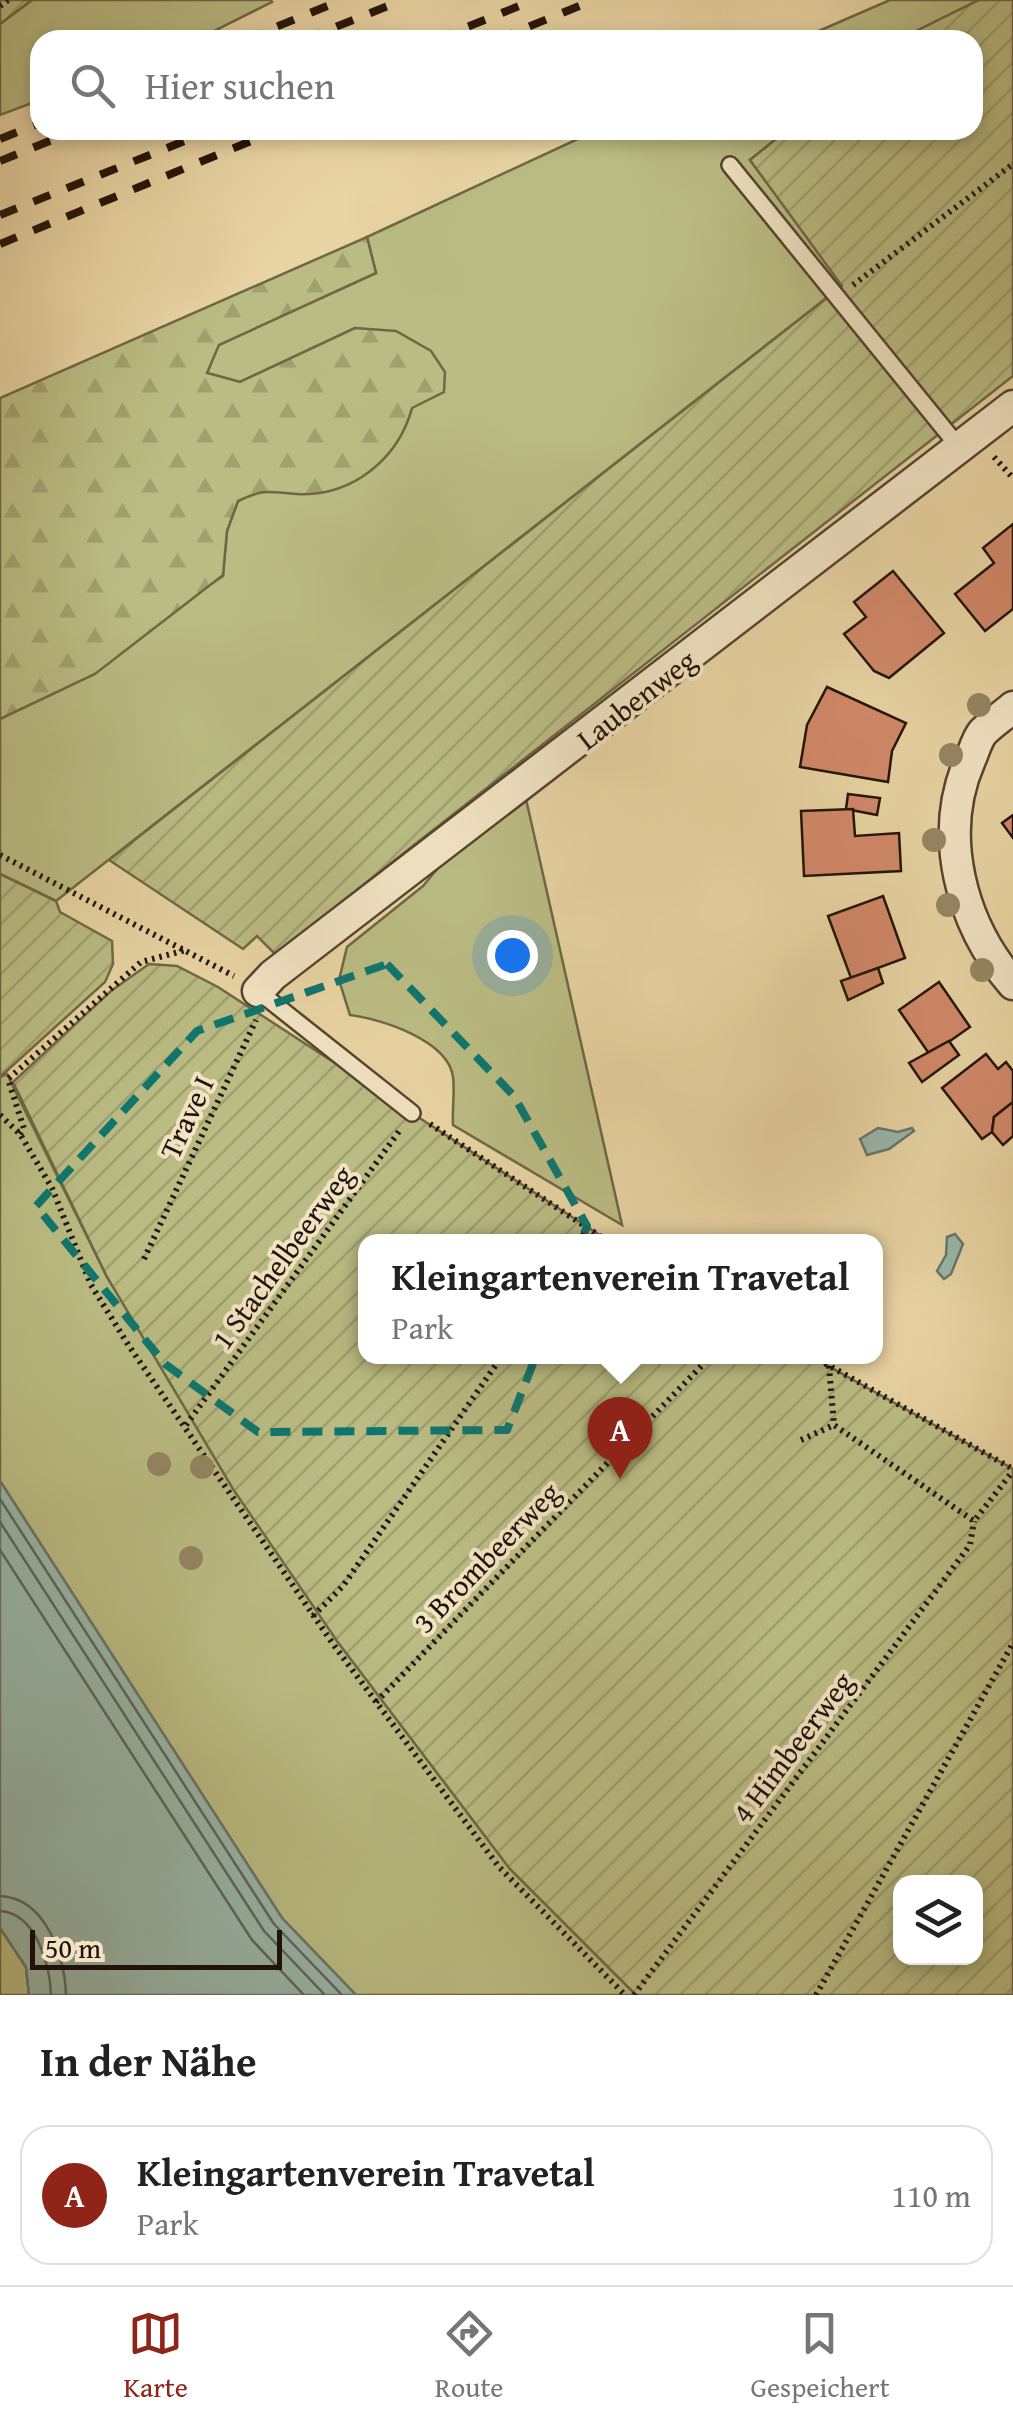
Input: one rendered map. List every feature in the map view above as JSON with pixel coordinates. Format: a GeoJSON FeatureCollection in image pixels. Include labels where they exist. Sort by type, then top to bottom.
{"type":"FeatureCollection","features":[{"type":"Feature","properties":{"kind":"street","name":"Laubenweg"},"geometry":{"type":"LineString","coordinates":[[258,991],[272,975],[521,788],[1013,406]]}},
{"type":"Feature","properties":{"kind":"street"},"geometry":{"type":"LineString","coordinates":[[1013,707],[982,734],[961,780],[954,825],[964,901],[997,966],[1013,984]]}},
{"type":"Feature","properties":{"kind":"lane"},"geometry":{"type":"LineString","coordinates":[[730,165],[958,446]]}},
{"type":"Feature","properties":{"kind":"lane"},"geometry":{"type":"LineString","coordinates":[[258,991],[412,1113]]}},
{"type":"Feature","properties":{"kind":"path"},"geometry":{"type":"LineString","coordinates":[[0,6],[8,0]]}},
{"type":"Feature","properties":{"kind":"path"},"geometry":{"type":"LineString","coordinates":[[840,296],[1013,164]]}},
{"type":"Feature","properties":{"kind":"path"},"geometry":{"type":"LineString","coordinates":[[0,855],[187,950],[258,991]]}},
{"type":"Feature","properties":{"kind":"path"},"geometry":{"type":"LineString","coordinates":[[20,1134],[24,1130],[8,1080],[141,962],[187,950]]}},
{"type":"Feature","properties":{"kind":"path","name":"Trave I"},"geometry":{"type":"LineString","coordinates":[[144,1259],[258,1017],[258,991]]}},
{"type":"Feature","properties":{"kind":"path"},"geometry":{"type":"LineString","coordinates":[[412,1113],[599,1234]]}},
{"type":"Feature","properties":{"kind":"path","name":"1 Stachelbeerweg"},"geometry":{"type":"LineString","coordinates":[[186,1426],[412,1113]]}},
{"type":"Feature","properties":{"kind":"path"},"geometry":{"type":"LineString","coordinates":[[0,1115],[20,1134],[52,1188],[91,1285],[313,1616],[499,1867],[625,1995]]}},
{"type":"Feature","properties":{"kind":"path"},"geometry":{"type":"LineString","coordinates":[[584,1234],[588,1225]]}},
{"type":"Feature","properties":{"kind":"path"},"geometry":{"type":"LineString","coordinates":[[313,1616],[343,1586],[496,1364]]}},
{"type":"Feature","properties":{"kind":"path","name":"3 Brombeerweg"},"geometry":{"type":"LineString","coordinates":[[376,1702],[703,1364]]}},
{"type":"Feature","properties":{"kind":"path"},"geometry":{"type":"LineString","coordinates":[[826,1364],[1013,1470]]}},
{"type":"Feature","properties":{"kind":"path"},"geometry":{"type":"LineString","coordinates":[[830,1366],[834,1424]]}},
{"type":"Feature","properties":{"kind":"path"},"geometry":{"type":"LineString","coordinates":[[801,1440],[834,1424]]}},
{"type":"Feature","properties":{"kind":"path"},"geometry":{"type":"LineString","coordinates":[[834,1424],[974,1520]]}},
{"type":"Feature","properties":{"kind":"path","name":"4 Himbeerweg"},"geometry":{"type":"LineString","coordinates":[[634,1995],[970,1546],[974,1520],[1013,1470]]}},
{"type":"Feature","properties":{"kind":"path"},"geometry":{"type":"LineString","coordinates":[[816,1995],[1013,1643]]}},
{"type":"Feature","properties":{"kind":"highlighted area"},"geometry":{"type":"Polygon","coordinates":[[[387,964],[514,1096],[587,1226],[507,1430],[258,1432],[165,1364],[36,1206],[197,1031],[387,964]]]}},
{"type":"Feature","properties":{"kind":"green space"},"geometry":{"type":"Polygon","coordinates":[[[0,0],[32,0],[0,24],[0,0]]]}},
{"type":"Feature","properties":{"kind":"green space"},"geometry":{"type":"Polygon","coordinates":[[[32,0],[272,2],[216,30],[30,30],[30,104],[0,115],[0,24],[32,0]]]}},
{"type":"Feature","properties":{"kind":"green space"},"geometry":{"type":"Polygon","coordinates":[[[890,0],[979,0],[918,30],[821,30],[890,0]]]}},
{"type":"Feature","properties":{"kind":"green space"},"geometry":{"type":"Polygon","coordinates":[[[979,0],[1013,0],[1013,376],[275,954],[257,936],[243,949],[109,860],[842,286],[750,160],[775,140],[983,140],[983,30],[918,30],[979,0]]]}},
{"type":"Feature","properties":{"kind":"green space"},"geometry":{"type":"Polygon","coordinates":[[[576,140],[775,140],[750,160],[843,285],[56,901],[0,874],[0,719],[223,576],[227,531],[238,501],[266,491],[305,493],[342,486],[373,468],[397,442],[412,408],[355,328],[240,382],[207,373],[218,345],[376,273],[367,237],[576,140]]]}},
{"type":"Feature","properties":{"kind":"green space"},"geometry":{"type":"Polygon","coordinates":[[[367,237],[376,273],[219,345],[207,373],[240,382],[355,328],[396,331],[431,351],[445,372],[444,392],[412,408],[396,443],[354,482],[317,493],[267,492],[238,501],[227,531],[223,575],[95,674],[0,719],[0,398],[367,237]]]}},
{"type":"Feature","properties":{"kind":"green space"},"geometry":{"type":"Polygon","coordinates":[[[526,799],[622,1225],[453,1125],[454,1082],[439,1052],[411,1034],[350,1015],[339,980],[347,947],[423,886],[447,857],[526,799]]]}},
{"type":"Feature","properties":{"kind":"green space"},"geometry":{"type":"Polygon","coordinates":[[[0,874],[56,901],[60,912],[112,941],[113,964],[105,982],[0,1077],[0,874]]]}},
{"type":"Feature","properties":{"kind":"green space"},"geometry":{"type":"Polygon","coordinates":[[[149,964],[177,966],[218,987],[598,1234],[358,1234],[358,1364],[825,1364],[1013,1469],[1013,1995],[636,1995],[510,1869],[337,1641],[233,1489],[107,1277],[13,1082],[111,991],[149,964]]]}},
{"type":"Feature","properties":{"kind":"green space"},"geometry":{"type":"Polygon","coordinates":[[[7,1074],[107,1277],[337,1641],[510,1869],[636,1995],[356,1995],[282,1918],[0,1481],[0,1077],[7,1074]]]}},
{"type":"Feature","properties":{"kind":"green space"},"geometry":{"type":"Polygon","coordinates":[[[0,1928],[26,1967],[29,1995],[0,1995],[0,1928]]]}},
{"type":"Feature","properties":{"kind":"water"},"geometry":{"type":"Polygon","coordinates":[[[878,1128],[914,1131],[889,1149],[867,1155],[860,1139],[878,1128]]]}},
{"type":"Feature","properties":{"kind":"water"},"geometry":{"type":"Polygon","coordinates":[[[955,1234],[963,1244],[951,1274],[944,1279],[937,1271],[946,1255],[947,1237],[955,1234]]]}},
{"type":"Feature","properties":{"kind":"water"},"geometry":{"type":"Polygon","coordinates":[[[0,1481],[282,1918],[356,1995],[29,1995],[26,1967],[0,1928],[0,1481]]]}},
{"type":"Feature","properties":{"kind":"building"},"geometry":{"type":"Polygon","coordinates":[[[1013,524],[1013,609],[985,631],[955,594],[994,563],[983,548],[1013,524]]]}},
{"type":"Feature","properties":{"kind":"building"},"geometry":{"type":"Polygon","coordinates":[[[893,571],[944,633],[889,678],[874,671],[844,634],[866,617],[854,602],[893,571]]]}},
{"type":"Feature","properties":{"kind":"building"},"geometry":{"type":"Polygon","coordinates":[[[827,687],[906,723],[892,751],[888,782],[800,767],[807,725],[827,687]]]}},
{"type":"Feature","properties":{"kind":"building"},"geometry":{"type":"Polygon","coordinates":[[[848,794],[880,798],[877,815],[846,809],[848,794]]]}},
{"type":"Feature","properties":{"kind":"building"},"geometry":{"type":"Polygon","coordinates":[[[853,809],[855,836],[899,833],[901,871],[804,876],[801,811],[853,809]]]}},
{"type":"Feature","properties":{"kind":"building"},"geometry":{"type":"Polygon","coordinates":[[[1013,815],[1013,838],[1002,823],[1013,815]]]}},
{"type":"Feature","properties":{"kind":"building"},"geometry":{"type":"Polygon","coordinates":[[[883,896],[905,958],[851,978],[828,916],[883,896]]]}},
{"type":"Feature","properties":{"kind":"building"},"geometry":{"type":"Polygon","coordinates":[[[878,968],[883,983],[848,1000],[841,981],[878,968]]]}},
{"type":"Feature","properties":{"kind":"building"},"geometry":{"type":"Polygon","coordinates":[[[939,982],[970,1027],[930,1055],[899,1010],[939,982]]]}},
{"type":"Feature","properties":{"kind":"building"},"geometry":{"type":"Polygon","coordinates":[[[949,1041],[959,1055],[922,1082],[909,1063],[949,1041]]]}},
{"type":"Feature","properties":{"kind":"building"},"geometry":{"type":"Polygon","coordinates":[[[986,1054],[998,1069],[1006,1062],[1013,1071],[1013,1102],[994,1117],[992,1132],[982,1139],[942,1088],[986,1054]]]}},
{"type":"Feature","properties":{"kind":"building"},"geometry":{"type":"Polygon","coordinates":[[[1013,1102],[1013,1136],[1003,1145],[992,1132],[994,1117],[1013,1102]]]}},
{"type":"Feature","properties":{"kind":"railway"},"geometry":{"type":"LineString","coordinates":[[268,30],[342,0]]}},
{"type":"Feature","properties":{"kind":"railway"},"geometry":{"type":"LineString","coordinates":[[328,30],[403,0]]}},
{"type":"Feature","properties":{"kind":"railway"},"geometry":{"type":"LineString","coordinates":[[460,30],[534,0]]}},
{"type":"Feature","properties":{"kind":"railway"},"geometry":{"type":"LineString","coordinates":[[520,30],[594,0]]}},
{"type":"Feature","properties":{"kind":"railway"},"geometry":{"type":"LineString","coordinates":[[0,139],[30,127]]}},
{"type":"Feature","properties":{"kind":"railway"},"geometry":{"type":"LineString","coordinates":[[0,161],[52,140]]}},
{"type":"Feature","properties":{"kind":"railway"},"geometry":{"type":"LineString","coordinates":[[0,215],[187,140]]}},
{"type":"Feature","properties":{"kind":"railway"},"geometry":{"type":"LineString","coordinates":[[0,244],[254,140]]}},
{"type":"Feature","properties":{"kind":"place","name":"Kleingartenverein Travetal"},"geometry":{"type":"Point","coordinates":[620,1479]}}]}
